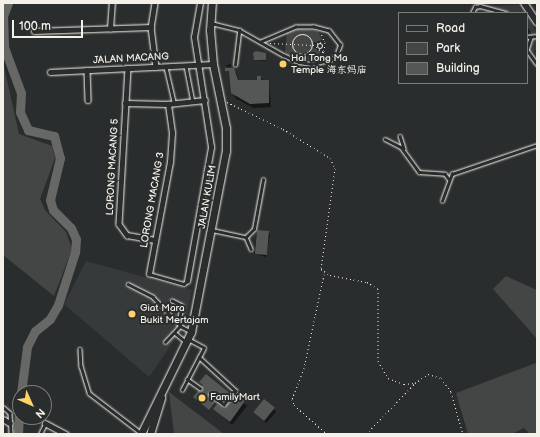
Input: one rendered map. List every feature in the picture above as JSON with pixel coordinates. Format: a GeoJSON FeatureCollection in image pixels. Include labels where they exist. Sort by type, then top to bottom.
{"type":"FeatureCollection","features":[{"type":"Feature","properties":{"kind":"main road","name":"JALAN KULIM"},"geometry":{"type":"LineString","coordinates":[[164,388],[188,341],[191,332],[226,151],[226,128],[213,64],[210,22],[212,3]]}},
{"type":"Feature","properties":{"kind":"main road"},"geometry":{"type":"LineString","coordinates":[[524,3],[537,22]]}},
{"type":"Feature","properties":{"kind":"main road"},"geometry":{"type":"LineString","coordinates":[[141,434],[164,388]]}},
{"type":"Feature","properties":{"kind":"main road"},"geometry":{"type":"LineString","coordinates":[[150,434],[164,388]]}},
{"type":"Feature","properties":{"kind":"street"},"geometry":{"type":"LineString","coordinates":[[110,29],[112,3]]}},
{"type":"Feature","properties":{"kind":"street"},"geometry":{"type":"LineString","coordinates":[[155,3],[151,27],[156,67]]}},
{"type":"Feature","properties":{"kind":"street","name":"JALAN KULIM"},"geometry":{"type":"LineString","coordinates":[[186,281],[211,147],[205,100],[194,37],[200,3]]}},
{"type":"Feature","properties":{"kind":"street"},"geometry":{"type":"LineString","coordinates":[[34,31],[151,27]]}},
{"type":"Feature","properties":{"kind":"street","name":"JALAN MACANG"},"geometry":{"type":"LineString","coordinates":[[50,72],[213,64]]}},
{"type":"Feature","properties":{"kind":"street","name":"LORONG MACANG 5"},"geometry":{"type":"LineString","coordinates":[[128,68],[119,224],[127,235],[155,240]]}},
{"type":"Feature","properties":{"kind":"street"},"geometry":{"type":"LineString","coordinates":[[87,70],[88,100]]}},
{"type":"Feature","properties":{"kind":"street"},"geometry":{"type":"LineString","coordinates":[[125,103],[168,104],[205,100]]}},
{"type":"Feature","properties":{"kind":"street","name":"LORONG MACANG 3"},"geometry":{"type":"LineString","coordinates":[[149,274],[170,162],[172,133],[168,104]]}},
{"type":"Feature","properties":{"kind":"street"},"geometry":{"type":"LineString","coordinates":[[3,419],[10,423]]}},
{"type":"Feature","properties":{"kind":"street"},"geometry":{"type":"LineString","coordinates":[[47,425],[66,434]]}},
{"type":"Feature","properties":{"kind":"lane"},"geometry":{"type":"LineString","coordinates":[[472,12],[474,6],[480,6],[502,12]]}},
{"type":"Feature","properties":{"kind":"lane"},"geometry":{"type":"LineString","coordinates":[[210,22],[239,30],[261,42],[299,62],[315,64],[336,56],[340,45],[334,34],[320,28],[296,27],[261,42]]}},
{"type":"Feature","properties":{"kind":"lane"},"geometry":{"type":"LineString","coordinates":[[235,65],[239,30]]}},
{"type":"Feature","properties":{"kind":"lane"},"geometry":{"type":"LineString","coordinates":[[528,37],[537,36]]}},
{"type":"Feature","properties":{"kind":"lane"},"geometry":{"type":"LineString","coordinates":[[528,47],[531,38]]}},
{"type":"Feature","properties":{"kind":"lane"},"geometry":{"type":"LineString","coordinates":[[528,51],[537,64]]}},
{"type":"Feature","properties":{"kind":"lane"},"geometry":{"type":"LineString","coordinates":[[186,65],[194,101]]}},
{"type":"Feature","properties":{"kind":"lane"},"geometry":{"type":"LineString","coordinates":[[166,66],[175,103]]}},
{"type":"Feature","properties":{"kind":"lane"},"geometry":{"type":"LineString","coordinates":[[400,136],[405,151],[419,172],[445,174],[449,179]]}},
{"type":"Feature","properties":{"kind":"lane"},"geometry":{"type":"LineString","coordinates":[[385,139],[405,151]]}},
{"type":"Feature","properties":{"kind":"lane"},"geometry":{"type":"LineString","coordinates":[[442,201],[449,186],[449,179],[452,174],[537,145]]}},
{"type":"Feature","properties":{"kind":"lane"},"geometry":{"type":"LineString","coordinates":[[246,237],[254,229],[263,180]]}},
{"type":"Feature","properties":{"kind":"lane"},"geometry":{"type":"LineString","coordinates":[[212,229],[246,237]]}},
{"type":"Feature","properties":{"kind":"lane"},"geometry":{"type":"LineString","coordinates":[[246,237],[251,249]]}},
{"type":"Feature","properties":{"kind":"lane"},"geometry":{"type":"LineString","coordinates":[[149,274],[184,284],[186,281]]}},
{"type":"Feature","properties":{"kind":"lane"},"geometry":{"type":"LineString","coordinates":[[128,284],[153,297],[179,325],[191,332]]}},
{"type":"Feature","properties":{"kind":"lane"},"geometry":{"type":"LineString","coordinates":[[165,342],[172,332],[175,333],[179,325],[182,306],[172,301]]}},
{"type":"Feature","properties":{"kind":"lane"},"geometry":{"type":"LineString","coordinates":[[175,333],[204,348],[182,390]]}},
{"type":"Feature","properties":{"kind":"lane"},"geometry":{"type":"LineString","coordinates":[[80,349],[81,366],[89,394],[141,434]]}},
{"type":"Feature","properties":{"kind":"lane"},"geometry":{"type":"LineString","coordinates":[[199,357],[236,390],[224,405],[210,395]]}},
{"type":"Feature","properties":{"kind":"lane"},"geometry":{"type":"LineString","coordinates":[[188,379],[200,388]]}},
{"type":"Feature","properties":{"kind":"lane"},"geometry":{"type":"LineString","coordinates":[[3,407],[10,413],[11,434]]}},
{"type":"Feature","properties":{"kind":"lane"},"geometry":{"type":"LineString","coordinates":[[40,434],[44,425]]}},
{"type":"Feature","properties":{"kind":"path"},"geometry":{"type":"LineString","coordinates":[[315,64],[323,52],[324,41],[320,28]]}},
{"type":"Feature","properties":{"kind":"path"},"geometry":{"type":"LineString","coordinates":[[313,45],[307,53],[301,54],[295,52],[292,44],[294,38],[303,34],[309,36],[313,45],[323,52]]}},
{"type":"Feature","properties":{"kind":"path"},"geometry":{"type":"LineString","coordinates":[[261,42],[313,45],[324,41]]}},
{"type":"Feature","properties":{"kind":"path"},"geometry":{"type":"LineString","coordinates":[[319,49],[322,46],[320,43]]}},
{"type":"Feature","properties":{"kind":"path"},"geometry":{"type":"LineString","coordinates":[[319,49],[320,43]]}},
{"type":"Feature","properties":{"kind":"path"},"geometry":{"type":"LineString","coordinates":[[221,101],[234,103],[330,158],[335,168],[321,269],[324,273],[304,368],[292,399],[294,405],[327,434]]}},
{"type":"Feature","properties":{"kind":"path"},"geometry":{"type":"LineString","coordinates":[[324,273],[367,282],[378,289],[378,361],[388,378],[404,384],[415,383]]}},
{"type":"Feature","properties":{"kind":"path"},"geometry":{"type":"LineString","coordinates":[[366,434],[415,383],[428,374],[441,378],[451,392],[463,434]]}},
{"type":"Feature","properties":{"kind":"shaded area"},"geometry":{"type":"Polygon","coordinates":[[[518,5],[523,12],[485,12],[490,6],[518,5]]]}},
{"type":"Feature","properties":{"kind":"shaded area"},"geometry":{"type":"Polygon","coordinates":[[[528,19],[537,32],[537,49],[528,55],[528,19]]]}},
{"type":"Feature","properties":{"kind":"shaded area","name":"Giat Mara Bukit Mertajam"},"geometry":{"type":"Polygon","coordinates":[[[86,261],[192,290],[185,325],[149,377],[64,304],[86,261]]]}},
{"type":"Feature","properties":{"kind":"green space"},"geometry":{"type":"Polygon","coordinates":[[[299,29],[318,31],[322,40],[312,43],[312,47],[321,52],[315,60],[295,58],[285,52],[287,33],[299,29]]]}},
{"type":"Feature","properties":{"kind":"green space"},"geometry":{"type":"Polygon","coordinates":[[[3,62],[19,134],[52,146],[55,158],[40,199],[45,210],[66,232],[72,249],[54,296],[3,255],[3,62]]]}},
{"type":"Feature","properties":{"kind":"green space"},"geometry":{"type":"Polygon","coordinates":[[[506,276],[537,290],[537,339],[493,289],[506,276]]]}},
{"type":"Feature","properties":{"kind":"green space"},"geometry":{"type":"Polygon","coordinates":[[[537,358],[537,434],[530,434],[524,428],[512,434],[468,434],[456,393],[536,363],[537,358]]]}},
{"type":"Feature","properties":{"kind":"green space"},"geometry":{"type":"Polygon","coordinates":[[[169,392],[224,434],[174,434],[169,392]]]}},
{"type":"Feature","properties":{"kind":"building"},"geometry":{"type":"Polygon","coordinates":[[[256,51],[266,53],[266,60],[254,60],[253,53],[256,51]]]}},
{"type":"Feature","properties":{"kind":"building"},"geometry":{"type":"Polygon","coordinates":[[[225,68],[234,68],[238,80],[257,80],[257,76],[261,76],[261,80],[269,80],[269,103],[250,104],[231,93],[229,71],[225,71],[225,68]]]}},
{"type":"Feature","properties":{"kind":"building"},"geometry":{"type":"Polygon","coordinates":[[[257,230],[269,231],[267,255],[255,254],[257,230]]]}},
{"type":"Feature","properties":{"kind":"building"},"geometry":{"type":"Polygon","coordinates":[[[206,374],[231,394],[225,402],[212,392],[208,397],[215,402],[209,410],[193,397],[203,385],[199,382],[206,374]]]}},
{"type":"Feature","properties":{"kind":"building"},"geometry":{"type":"Polygon","coordinates":[[[236,394],[245,401],[230,422],[213,409],[217,404],[224,409],[236,394]]]}},
{"type":"Feature","properties":{"kind":"building"},"geometry":{"type":"Polygon","coordinates":[[[264,399],[275,408],[264,421],[253,412],[264,399]]]}},
{"type":"Feature","properties":{"kind":"waterway"},"geometry":{"type":"LineString","coordinates":[[8,3],[3,16],[4,47],[21,93],[20,112],[28,130],[54,136],[60,158],[50,200],[53,210],[71,228],[76,239],[75,252],[58,305],[50,319],[35,331],[27,347],[22,385]]}},
{"type":"Feature","properties":{"kind":"waterway"},"geometry":{"type":"LineString","coordinates":[[18,425],[18,434]]}},
{"type":"Feature","properties":{"kind":"place","name":"Hai Tong Ma Temple 海东妈庙"},"geometry":{"type":"Point","coordinates":[283,64]}},
{"type":"Feature","properties":{"kind":"place","name":"Giat Mara Bukit Mertajam"},"geometry":{"type":"Point","coordinates":[132,314]}},
{"type":"Feature","properties":{"kind":"place","name":"FamilyMart"},"geometry":{"type":"Point","coordinates":[202,398]}}]}
